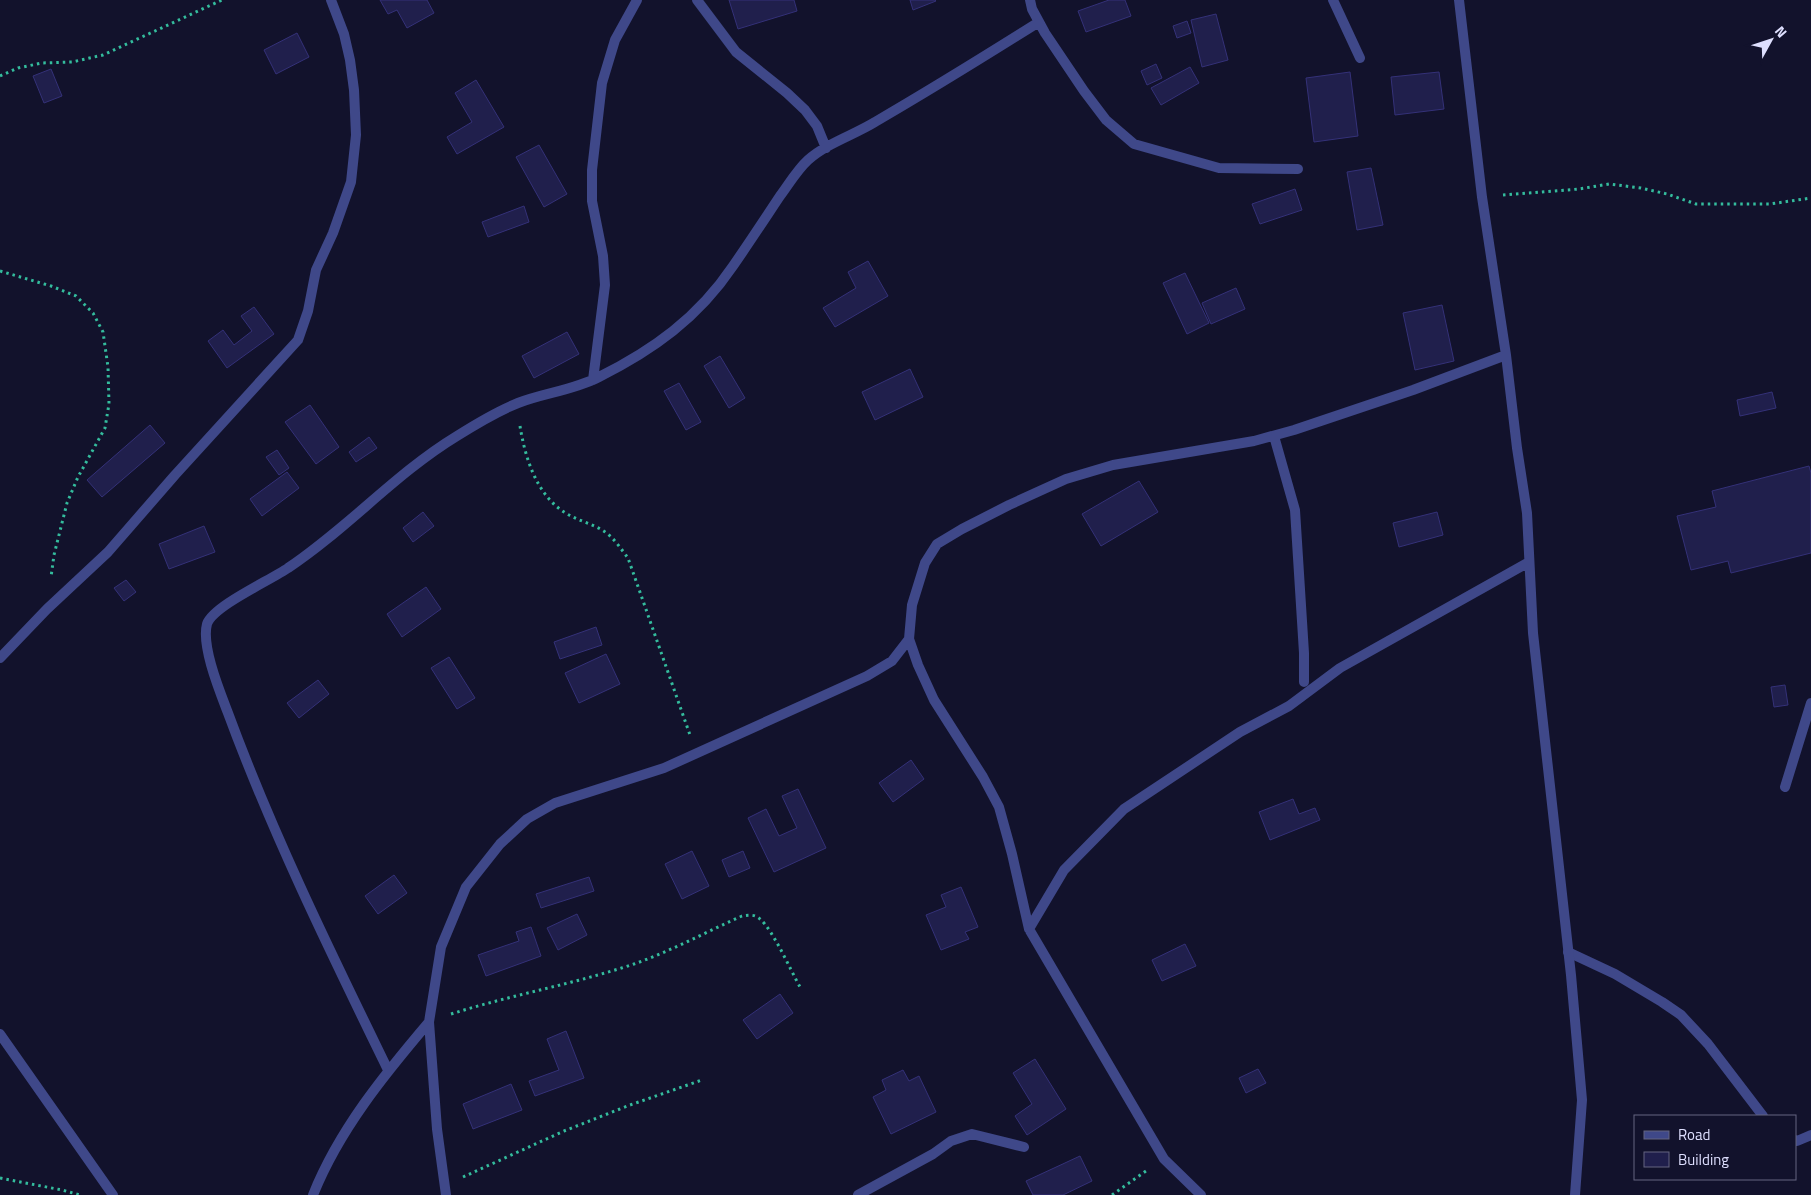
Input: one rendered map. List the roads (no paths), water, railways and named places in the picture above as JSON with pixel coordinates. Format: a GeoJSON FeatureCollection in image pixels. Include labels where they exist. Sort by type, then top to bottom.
{"type":"FeatureCollection","features":[{"type":"Feature","properties":{"kind":"street"},"geometry":{"type":"LineString","coordinates":[[0,658],[46,609],[108,552],[298,340],[308,310],[316,270],[333,234],[351,182],[356,135],[354,90],[350,60],[344,34],[331,0]]}},
{"type":"Feature","properties":{"kind":"street"},"geometry":{"type":"LineString","coordinates":[[593,380],[606,285],[603,256],[592,201],[592,170],[602,83],[615,40],[637,0]]}},
{"type":"Feature","properties":{"kind":"street"},"geometry":{"type":"LineString","coordinates":[[697,0],[736,52],[805,110],[817,126],[826,148]]}},
{"type":"Feature","properties":{"kind":"street"},"geometry":{"type":"LineString","coordinates":[[1030,0],[1039,22],[1084,91],[1106,120],[1134,144],[1218,168],[1298,169]]}},
{"type":"Feature","properties":{"kind":"street"},"geometry":{"type":"LineString","coordinates":[[1333,0],[1360,58]]}},
{"type":"Feature","properties":{"kind":"street"},"geometry":{"type":"LineString","coordinates":[[1459,0],[1482,197],[1527,513],[1533,633],[1568,952],[1582,1100],[1575,1195]]}},
{"type":"Feature","properties":{"kind":"street"},"geometry":{"type":"LineString","coordinates":[[388,1070],[336,964],[243,755],[214,674],[206,626],[211,617],[224,606],[289,568],[362,511],[411,467],[456,436],[516,404],[593,380],[636,358],[672,334],[694,313],[730,271],[795,175],[810,158],[872,125],[1039,22]]}},
{"type":"Feature","properties":{"kind":"street"},"geometry":{"type":"LineString","coordinates":[[1201,1195],[1164,1159],[1029,929],[999,807],[983,777],[934,700],[918,665],[909,639],[912,605],[925,563],[937,544],[962,529],[1066,479],[1112,466],[1274,436],[1413,390],[1506,356]]}},
{"type":"Feature","properties":{"kind":"street"},"geometry":{"type":"LineString","coordinates":[[1274,436],[1295,510],[1304,653],[1304,682]]}},
{"type":"Feature","properties":{"kind":"street"},"geometry":{"type":"LineString","coordinates":[[1029,929],[1064,870],[1124,809],[1240,732],[1289,706],[1340,668],[1529,562]]}},
{"type":"Feature","properties":{"kind":"street"},"geometry":{"type":"LineString","coordinates":[[446,1195],[437,1129],[429,1022],[441,947],[466,887],[500,844],[527,819],[555,803],[664,768],[867,676],[892,661],[909,639]]}},
{"type":"Feature","properties":{"kind":"street"},"geometry":{"type":"LineString","coordinates":[[1785,787],[1811,704]]}},
{"type":"Feature","properties":{"kind":"street"},"geometry":{"type":"LineString","coordinates":[[1568,952],[1615,974],[1681,1015],[1708,1044],[1762,1115]]}},
{"type":"Feature","properties":{"kind":"street"},"geometry":{"type":"LineString","coordinates":[[313,1195],[321,1175],[343,1135],[388,1070],[429,1022]]}},
{"type":"Feature","properties":{"kind":"street"},"geometry":{"type":"LineString","coordinates":[[0,1034],[113,1195]]}},
{"type":"Feature","properties":{"kind":"street"},"geometry":{"type":"LineString","coordinates":[[858,1195],[952,1142],[972,1134],[1024,1146]]}},
{"type":"Feature","properties":{"kind":"street"},"geometry":{"type":"LineString","coordinates":[[1796,1140],[1811,1136]]}}]}
